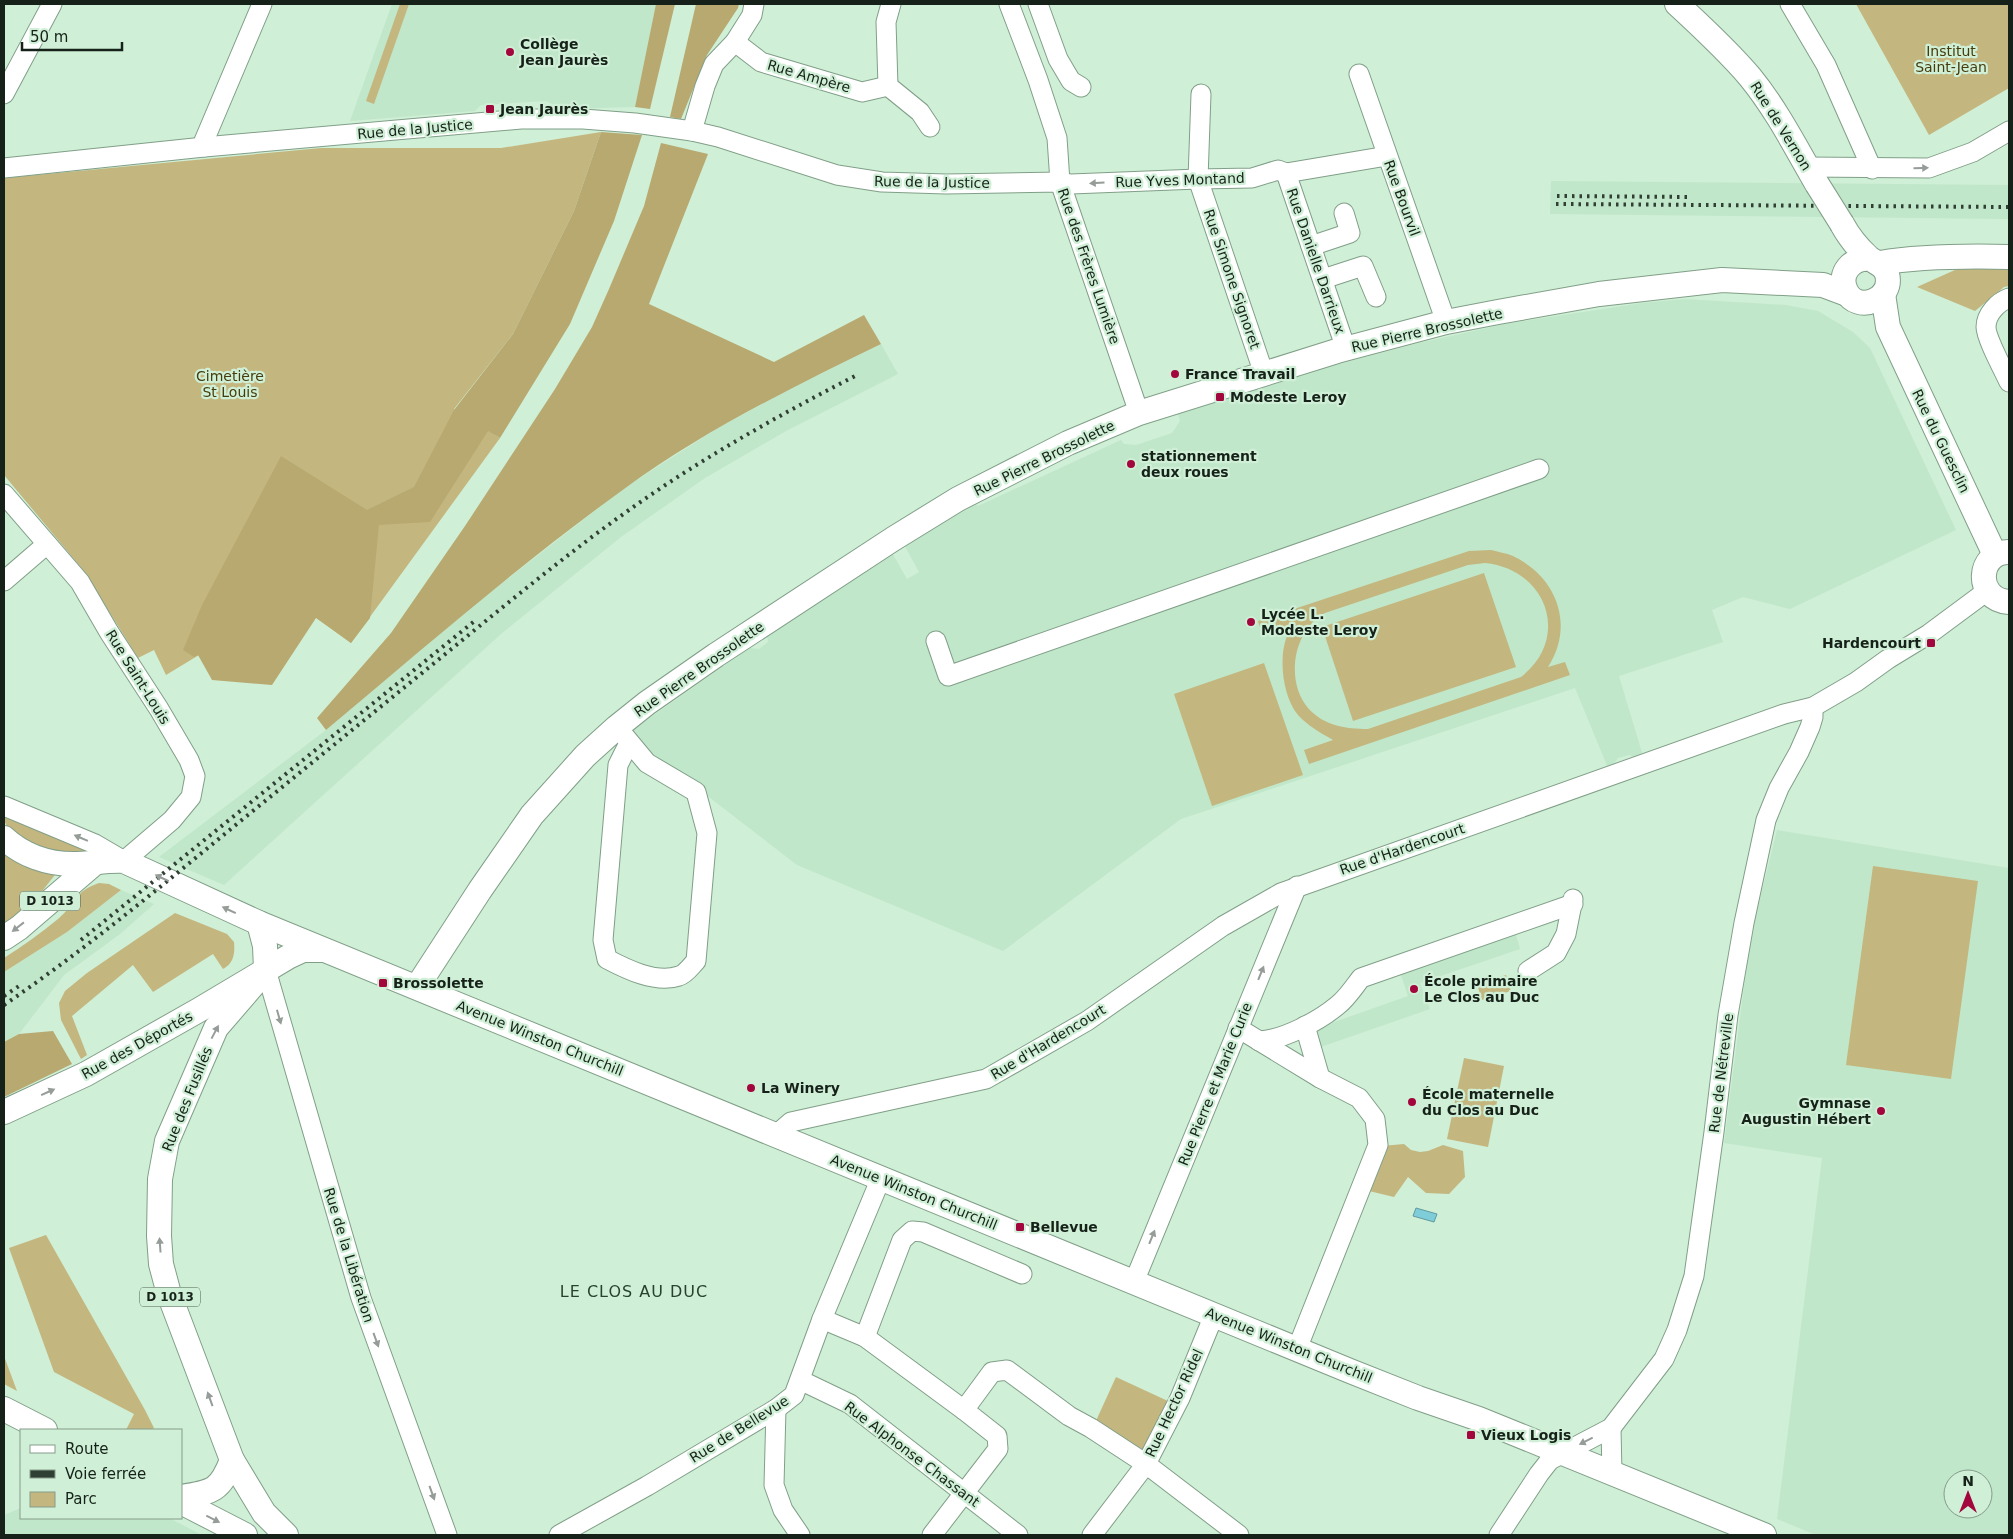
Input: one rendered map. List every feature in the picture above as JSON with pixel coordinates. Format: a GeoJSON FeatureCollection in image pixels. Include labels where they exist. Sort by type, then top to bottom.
{"type":"FeatureCollection","features":[{"type":"Feature","properties":{"kind":"main road","name":"Rue de Vernon"},"geometry":{"type":"LineString","coordinates":[[1677,4],[1750,77],[1789,134],[1846,231],[1866,279]]}},
{"type":"Feature","properties":{"kind":"main road","name":"Rue Pierre Brossolette"},"geometry":{"type":"LineString","coordinates":[[417,987],[475,897],[532,815],[584,756],[623,735],[647,703],[893,538],[950,504],[1068,443],[1139,414],[1346,349],[1446,322],[1599,294],[1722,280],[1823,285],[1904,272],[1935,259],[1981,256],[2009,257]]}},
{"type":"Feature","properties":{"kind":"main road","name":"Rue du Guesclin"},"geometry":{"type":"LineString","coordinates":[[1866,279],[1888,327],[2002,554]]}},
{"type":"Feature","properties":{"kind":"main road"},"geometry":{"type":"LineString","coordinates":[[2002,554],[1986,566],[1984,574],[1987,591],[1994,598],[2009,602]]}},
{"type":"Feature","properties":{"kind":"main road"},"geometry":{"type":"LineString","coordinates":[[4,838],[18,850],[42,860],[71,864],[109,860],[124,861]]}},
{"type":"Feature","properties":{"kind":"main road","name":"Avenue Winston Churchill"},"geometry":{"type":"LineString","coordinates":[[124,861],[259,923],[324,950],[1297,1349],[1418,1398],[1479,1419],[1764,1535]]}},
{"type":"Feature","properties":{"kind":"main road","name":"D 1013"},"geometry":{"type":"LineString","coordinates":[[4,938],[19,928],[96,862]]}},
{"type":"Feature","properties":{"kind":"main road"},"geometry":{"type":"LineString","coordinates":[[259,923],[265,946],[266,970]]}},
{"type":"Feature","properties":{"kind":"main road","name":"Rue des Déportés"},"geometry":{"type":"LineString","coordinates":[[4,1112],[86,1074],[184,1019],[288,956],[303,950],[324,950]]}},
{"type":"Feature","properties":{"kind":"main road","name":"Rue des Fusillés"},"geometry":{"type":"LineString","coordinates":[[266,970],[216,1028],[167,1141],[160,1179],[159,1236],[161,1264],[169,1294],[232,1460],[264,1513],[286,1535]]}},
{"type":"Feature","properties":{"kind":"main road"},"geometry":{"type":"LineString","coordinates":[[4,1409],[43,1429]]}},
{"type":"Feature","properties":{"kind":"main road"},"geometry":{"type":"LineString","coordinates":[[182,1497],[207,1493],[221,1483],[232,1460]]}},
{"type":"Feature","properties":{"kind":"main road"},"geometry":{"type":"LineString","coordinates":[[182,1503],[244,1535]]}},
{"type":"Feature","properties":{"kind":"street"},"geometry":{"type":"LineString","coordinates":[[4,94],[52,4]]}},
{"type":"Feature","properties":{"kind":"street"},"geometry":{"type":"LineString","coordinates":[[204,147],[204,141],[223,92],[262,4]]}},
{"type":"Feature","properties":{"kind":"street"},"geometry":{"type":"LineString","coordinates":[[692,132],[705,86],[714,64],[736,42],[752,15],[754,4]]}},
{"type":"Feature","properties":{"kind":"street"},"geometry":{"type":"LineString","coordinates":[[891,4],[886,22],[888,86],[920,112],[930,127]]}},
{"type":"Feature","properties":{"kind":"street","name":"Rue des Frères Lumière"},"geometry":{"type":"LineString","coordinates":[[1008,4],[1038,80],[1057,138],[1060,182],[1139,414]]}},
{"type":"Feature","properties":{"kind":"street"},"geometry":{"type":"LineString","coordinates":[[1038,4],[1058,59],[1071,81],[1081,87]]}},
{"type":"Feature","properties":{"kind":"street"},"geometry":{"type":"LineString","coordinates":[[1790,4],[1826,65],[1872,169]]}},
{"type":"Feature","properties":{"kind":"street","name":"Rue Ampère"},"geometry":{"type":"LineString","coordinates":[[736,42],[761,62],[862,92],[888,86]]}},
{"type":"Feature","properties":{"kind":"street","name":"Rue Bourvil"},"geometry":{"type":"LineString","coordinates":[[1360,74],[1386,156],[1446,322]]}},
{"type":"Feature","properties":{"kind":"street","name":"Rue Simone Signoret"},"geometry":{"type":"LineString","coordinates":[[1201,94],[1198,179],[1264,374]]}},
{"type":"Feature","properties":{"kind":"street","name":"Rue de la Justice"},"geometry":{"type":"LineString","coordinates":[[4,168],[204,147],[521,120],[567,118],[635,123],[718,137],[837,175],[882,182],[946,184],[1060,182]]}},
{"type":"Feature","properties":{"kind":"street"},"geometry":{"type":"LineString","coordinates":[[1812,176],[1872,169],[1929,168],[1973,152],[2009,131]]}},
{"type":"Feature","properties":{"kind":"street","name":"Rue Yves Montand"},"geometry":{"type":"LineString","coordinates":[[1060,182],[1071,184],[1252,178],[1278,170],[1286,173],[1386,156]]}},
{"type":"Feature","properties":{"kind":"street","name":"Rue Danielle Darrieux"},"geometry":{"type":"LineString","coordinates":[[1286,173],[1346,349]]}},
{"type":"Feature","properties":{"kind":"street"},"geometry":{"type":"LineString","coordinates":[[1312,246],[1350,232],[1344,213]]}},
{"type":"Feature","properties":{"kind":"street"},"geometry":{"type":"LineString","coordinates":[[1323,280],[1363,266],[1376,297]]}},
{"type":"Feature","properties":{"kind":"street"},"geometry":{"type":"LineString","coordinates":[[2009,298],[1999,302],[1991,313],[1986,327],[1993,348],[2009,382]]}},
{"type":"Feature","properties":{"kind":"street"},"geometry":{"type":"LineString","coordinates":[[936,641],[948,676],[1539,469]]}},
{"type":"Feature","properties":{"kind":"street","name":"Rue Saint-Louis"},"geometry":{"type":"LineString","coordinates":[[4,494],[80,582],[109,632],[159,709],[189,760],[195,776],[191,797],[179,812],[124,861]]}},
{"type":"Feature","properties":{"kind":"street"},"geometry":{"type":"LineString","coordinates":[[4,582],[48,544]]}},
{"type":"Feature","properties":{"kind":"street","name":"Rue d'Hardencourt"},"geometry":{"type":"LineString","coordinates":[[776,1135],[791,1122],[986,1079],[1087,1021],[1250,909],[1297,886],[1784,714],[1813,707],[1856,682],[1888,659],[1929,634],[1987,591]]}},
{"type":"Feature","properties":{"kind":"street","name":"Rue de Nétreville"},"geometry":{"type":"LineString","coordinates":[[1499,1535],[1550,1460],[1611,1428],[1664,1359],[1677,1330],[1694,1276],[1714,1132],[1726,1025],[1744,923],[1766,820],[1779,788],[1799,752],[1810,727],[1813,707]]}},
{"type":"Feature","properties":{"kind":"street","name":"Rue Pierre Brossolette"},"geometry":{"type":"LineString","coordinates":[[623,735],[647,763],[696,792],[707,833],[696,960],[687,971],[678,976],[654,978],[627,970],[607,959],[603,940],[618,765],[623,735]]}},
{"type":"Feature","properties":{"kind":"street"},"geometry":{"type":"LineString","coordinates":[[4,806],[95,844],[124,861]]}},
{"type":"Feature","properties":{"kind":"street","name":"Rue Pierre et Marie Curie"},"geometry":{"type":"LineString","coordinates":[[1134,1282],[1297,886]]}},
{"type":"Feature","properties":{"kind":"street"},"geometry":{"type":"LineString","coordinates":[[1259,1041],[1269,1040],[1305,1026],[1339,1005],[1361,978],[1573,902],[1566,934],[1556,952],[1528,971]]}},
{"type":"Feature","properties":{"kind":"street","name":"Rue de la Libération"},"geometry":{"type":"LineString","coordinates":[[266,970],[361,1298],[447,1535]]}},
{"type":"Feature","properties":{"kind":"street"},"geometry":{"type":"LineString","coordinates":[[1305,1026],[1320,1078]]}},
{"type":"Feature","properties":{"kind":"street"},"geometry":{"type":"LineString","coordinates":[[1238,1028],[1320,1078],[1359,1098],[1375,1119],[1378,1145],[1297,1349]]}},
{"type":"Feature","properties":{"kind":"street"},"geometry":{"type":"LineString","coordinates":[[804,1147],[822,1115]]}},
{"type":"Feature","properties":{"kind":"street","name":"Rue de Bellevue"},"geometry":{"type":"LineString","coordinates":[[559,1535],[647,1486],[776,1409],[794,1394],[822,1319],[881,1178]]}},
{"type":"Feature","properties":{"kind":"street"},"geometry":{"type":"LineString","coordinates":[[865,1337],[902,1240],[912,1231],[923,1232],[1022,1274]]}},
{"type":"Feature","properties":{"kind":"street","name":"Rue Hector Ridel"},"geometry":{"type":"LineString","coordinates":[[1092,1535],[1146,1464],[1180,1398],[1214,1315]]}},
{"type":"Feature","properties":{"kind":"street"},"geometry":{"type":"LineString","coordinates":[[822,1319],[865,1337],[997,1436],[998,1449],[932,1535]]}},
{"type":"Feature","properties":{"kind":"street"},"geometry":{"type":"LineString","coordinates":[[964,1410],[992,1372],[1007,1370],[1069,1416],[1146,1464],[1239,1535]]}},
{"type":"Feature","properties":{"kind":"street","name":"Rue Alphonse Chassant"},"geometry":{"type":"LineString","coordinates":[[800,1380],[850,1404],[1018,1535]]}},
{"type":"Feature","properties":{"kind":"street"},"geometry":{"type":"LineString","coordinates":[[776,1409],[774,1485],[783,1510],[800,1535]]}},
{"type":"Feature","properties":{"kind":"street"},"geometry":{"type":"LineString","coordinates":[[1611,1428],[1612,1474]]}},
{"type":"Feature","properties":{"kind":"shaded area","name":"Collège Jean Jaurès"},"geometry":{"type":"Polygon","coordinates":[[[392,4],[656,4],[635,107],[562,109],[546,101],[481,105],[475,111],[350,121],[392,4]]]}},
{"type":"Feature","properties":{"kind":"shaded area"},"geometry":{"type":"Polygon","coordinates":[[[656,4],[675,4],[650,109],[635,107],[656,4]]]}},
{"type":"Feature","properties":{"kind":"shaded area"},"geometry":{"type":"Polygon","coordinates":[[[696,4],[739,4],[707,55],[681,119],[670,117],[696,4]]]}},
{"type":"Feature","properties":{"kind":"shaded area"},"geometry":{"type":"Polygon","coordinates":[[[601,132],[642,135],[614,221],[570,324],[500,438],[488,431],[430,522],[379,525],[370,618],[351,643],[316,618],[272,685],[212,680],[198,655],[194,657],[183,650],[202,605],[281,456],[367,510],[414,487],[454,410],[513,334],[574,211],[601,132]]]}},
{"type":"Feature","properties":{"kind":"shaded area"},"geometry":{"type":"Polygon","coordinates":[[[661,143],[708,154],[649,304],[774,362],[864,315],[881,344],[749,411],[654,468],[547,547],[326,730],[317,718],[391,633],[465,526],[555,389],[592,327],[644,206],[661,143]]]}},
{"type":"Feature","properties":{"kind":"shaded area"},"geometry":{"type":"Polygon","coordinates":[[[1551,181],[2009,185],[2009,219],[1550,214],[1551,181]]]}},
{"type":"Feature","properties":{"kind":"shaded area","name":"Lycée L. Modeste Leroy"},"geometry":{"type":"Polygon","coordinates":[[[1685,299],[1786,305],[1818,311],[1853,332],[1870,348],[1956,530],[1790,609],[1743,597],[1712,610],[1723,642],[1619,676],[1643,756],[1637,758],[1629,755],[1618,758],[1608,768],[1575,688],[1181,819],[1003,951],[797,865],[630,736],[630,732],[749,648],[759,649],[768,642],[767,635],[891,551],[907,579],[919,572],[903,543],[974,503],[978,506],[1121,440],[1124,444],[1136,445],[1172,433],[1180,421],[1178,414],[1328,367],[1419,343],[1505,324],[1642,303],[1685,299]]]}},
{"type":"Feature","properties":{"kind":"shaded area"},"geometry":{"type":"Polygon","coordinates":[[[881,344],[898,374],[786,431],[705,478],[621,537],[501,634],[224,885],[159,857],[326,730],[478,602],[624,488],[718,428],[803,382],[881,344]]]}},
{"type":"Feature","properties":{"kind":"shaded area"},"geometry":{"type":"Polygon","coordinates":[[[1777,830],[2009,868],[2009,1535],[1816,1535],[1777,1519],[1822,1158],[1724,1143],[1750,939],[1777,830]]]}},
{"type":"Feature","properties":{"kind":"shaded area"},"geometry":{"type":"Polygon","coordinates":[[[121,890],[154,904],[120,934],[64,975],[19,1034],[4,1042],[4,972],[67,932],[121,890]]]}},
{"type":"Feature","properties":{"kind":"shaded area","name":"École primaire Le Clos au Duc"},"geometry":{"type":"Polygon","coordinates":[[[1514,928],[1520,949],[1420,983],[1430,1009],[1315,1049],[1309,1031],[1408,996],[1399,969],[1514,928]]]}},
{"type":"Feature","properties":{"kind":"shaded area"},"geometry":{"type":"Polygon","coordinates":[[[53,1031],[72,1064],[4,1097],[4,1042],[19,1034],[53,1031]]]}},
{"type":"Feature","properties":{"kind":"shaded area"},"geometry":{"type":"Polygon","coordinates":[[[20,1508],[20,1519],[171,1519],[202,1535],[4,1535],[4,1515],[20,1508]]]}},
{"type":"Feature","properties":{"kind":"green space"},"geometry":{"type":"Polygon","coordinates":[[[400,4],[409,4],[374,104],[366,101],[400,4]]]}},
{"type":"Feature","properties":{"kind":"green space","name":"Institut Saint-Jean"},"geometry":{"type":"Polygon","coordinates":[[[1856,4],[2009,4],[2009,88],[1929,135],[1856,4]]]}},
{"type":"Feature","properties":{"kind":"green space","name":"Cimetière St Louis"},"geometry":{"type":"Polygon","coordinates":[[[601,132],[574,211],[513,334],[454,409],[500,438],[351,643],[307,611],[222,641],[166,675],[154,650],[138,658],[83,570],[4,475],[4,178],[321,148],[501,148],[601,132]]]}},
{"type":"Feature","properties":{"kind":"green space"},"geometry":{"type":"Polygon","coordinates":[[[2009,264],[2009,286],[2004,287],[1975,311],[1917,287],[1966,265],[2009,264]]]}},
{"type":"Feature","properties":{"kind":"green space"},"geometry":{"type":"Polygon","coordinates":[[[1491,550],[1513,556],[1541,576],[1551,589],[1560,619],[1560,635],[1556,651],[1548,667],[1565,662],[1570,675],[1309,764],[1304,750],[1333,740],[1302,719],[1289,698],[1284,677],[1283,655],[1287,636],[1295,623],[1263,637],[1258,621],[1469,551],[1491,550]],[[1485,563],[1468,565],[1325,613],[1314,621],[1306,631],[1299,643],[1296,657],[1296,684],[1308,708],[1328,723],[1368,729],[1521,677],[1537,661],[1545,643],[1548,625],[1545,607],[1537,591],[1524,578],[1506,568],[1485,563]]]}},
{"type":"Feature","properties":{"kind":"green space"},"geometry":{"type":"Polygon","coordinates":[[[1484,573],[1516,667],[1353,721],[1322,627],[1484,573]]]}},
{"type":"Feature","properties":{"kind":"green space"},"geometry":{"type":"Polygon","coordinates":[[[1264,663],[1303,775],[1212,806],[1174,694],[1264,663]]]}},
{"type":"Feature","properties":{"kind":"green space"},"geometry":{"type":"Polygon","coordinates":[[[4,817],[94,852],[67,855],[43,849],[17,836],[10,830],[4,817]]]}},
{"type":"Feature","properties":{"kind":"green space"},"geometry":{"type":"Polygon","coordinates":[[[4,851],[58,871],[32,904],[9,924],[4,921],[4,851]]]}},
{"type":"Feature","properties":{"kind":"green space"},"geometry":{"type":"Polygon","coordinates":[[[1873,866],[1978,881],[1951,1079],[1846,1065],[1873,866]]]}},
{"type":"Feature","properties":{"kind":"green space"},"geometry":{"type":"Polygon","coordinates":[[[99,883],[109,884],[121,890],[67,932],[4,972],[4,958],[58,919],[84,890],[99,883]]]}},
{"type":"Feature","properties":{"kind":"green space"},"geometry":{"type":"Polygon","coordinates":[[[175,913],[227,934],[234,942],[232,961],[223,969],[213,954],[153,992],[133,965],[72,1016],[87,1055],[81,1059],[61,1020],[59,1003],[65,991],[87,973],[175,913]]]}},
{"type":"Feature","properties":{"kind":"green space"},"geometry":{"type":"Polygon","coordinates":[[[1506,975],[1511,991],[1482,1000],[1477,984],[1506,975]]]}},
{"type":"Feature","properties":{"kind":"green space"},"geometry":{"type":"Polygon","coordinates":[[[1464,1058],[1504,1066],[1488,1147],[1447,1139],[1464,1058]]]}},
{"type":"Feature","properties":{"kind":"green space"},"geometry":{"type":"Polygon","coordinates":[[[1404,1144],[1411,1150],[1420,1152],[1443,1145],[1463,1151],[1465,1177],[1449,1194],[1426,1193],[1408,1177],[1394,1197],[1369,1191],[1382,1146],[1404,1144]]]}},
{"type":"Feature","properties":{"kind":"green space"},"geometry":{"type":"Polygon","coordinates":[[[46,1235],[154,1428],[126,1429],[134,1414],[54,1372],[9,1248],[46,1235]]]}},
{"type":"Feature","properties":{"kind":"green space"},"geometry":{"type":"Polygon","coordinates":[[[4,1356],[17,1391],[4,1384],[4,1356]]]}},
{"type":"Feature","properties":{"kind":"green space"},"geometry":{"type":"Polygon","coordinates":[[[1116,1377],[1170,1402],[1155,1432],[1140,1453],[1095,1423],[1116,1377]]]}},
{"type":"Feature","properties":{"kind":"water"},"geometry":{"type":"Polygon","coordinates":[[[1416,1208],[1437,1214],[1434,1222],[1413,1216],[1416,1208]]]}},
{"type":"Feature","properties":{"kind":"railway"},"geometry":{"type":"LineString","coordinates":[[1557,196],[1692,197]]}},
{"type":"Feature","properties":{"kind":"railway"},"geometry":{"type":"LineString","coordinates":[[1556,204],[2009,207]]}},
{"type":"Feature","properties":{"kind":"railway"},"geometry":{"type":"LineString","coordinates":[[4,1005],[120,919],[522,591],[607,526],[713,455],[770,421],[859,374]]}},
{"type":"Feature","properties":{"kind":"railway"},"geometry":{"type":"LineString","coordinates":[[81,940],[477,619]]}},
{"type":"Feature","properties":{"kind":"railway"},"geometry":{"type":"LineString","coordinates":[[4,996],[19,986]]}},
{"type":"Feature","properties":{"kind":"place","name":"Collège Jean Jaurès"},"geometry":{"type":"Point","coordinates":[510,52]}},
{"type":"Feature","properties":{"kind":"place","name":"Jean Jaurès"},"geometry":{"type":"Point","coordinates":[490,109]}},
{"type":"Feature","properties":{"kind":"place","name":"France Travail"},"geometry":{"type":"Point","coordinates":[1175,374]}},
{"type":"Feature","properties":{"kind":"place","name":"Modeste Leroy"},"geometry":{"type":"Point","coordinates":[1220,397]}},
{"type":"Feature","properties":{"kind":"place","name":"stationnement deux roues"},"geometry":{"type":"Point","coordinates":[1131,464]}},
{"type":"Feature","properties":{"kind":"place","name":"Lycée L. Modeste Leroy"},"geometry":{"type":"Point","coordinates":[1251,622]}},
{"type":"Feature","properties":{"kind":"place","name":"Hardencourt"},"geometry":{"type":"Point","coordinates":[1931,643]}},
{"type":"Feature","properties":{"kind":"place","name":"Brossolette"},"geometry":{"type":"Point","coordinates":[383,983]}},
{"type":"Feature","properties":{"kind":"place","name":"École primaire Le Clos au Duc"},"geometry":{"type":"Point","coordinates":[1414,989]}},
{"type":"Feature","properties":{"kind":"place","name":"La Winery"},"geometry":{"type":"Point","coordinates":[751,1088]}},
{"type":"Feature","properties":{"kind":"place","name":"École maternelle du Clos au Duc"},"geometry":{"type":"Point","coordinates":[1412,1102]}},
{"type":"Feature","properties":{"kind":"place","name":"Gymnase Augustin Hébert"},"geometry":{"type":"Point","coordinates":[1881,1111]}},
{"type":"Feature","properties":{"kind":"place","name":"Bellevue"},"geometry":{"type":"Point","coordinates":[1020,1227]}},
{"type":"Feature","properties":{"kind":"place","name":"Vieux Logis"},"geometry":{"type":"Point","coordinates":[1471,1435]}},
{"type":"Feature","properties":{"kind":"district","name":"LE CLOS AU DUC"},"geometry":{"type":"Point","coordinates":[634,1291]}}]}
